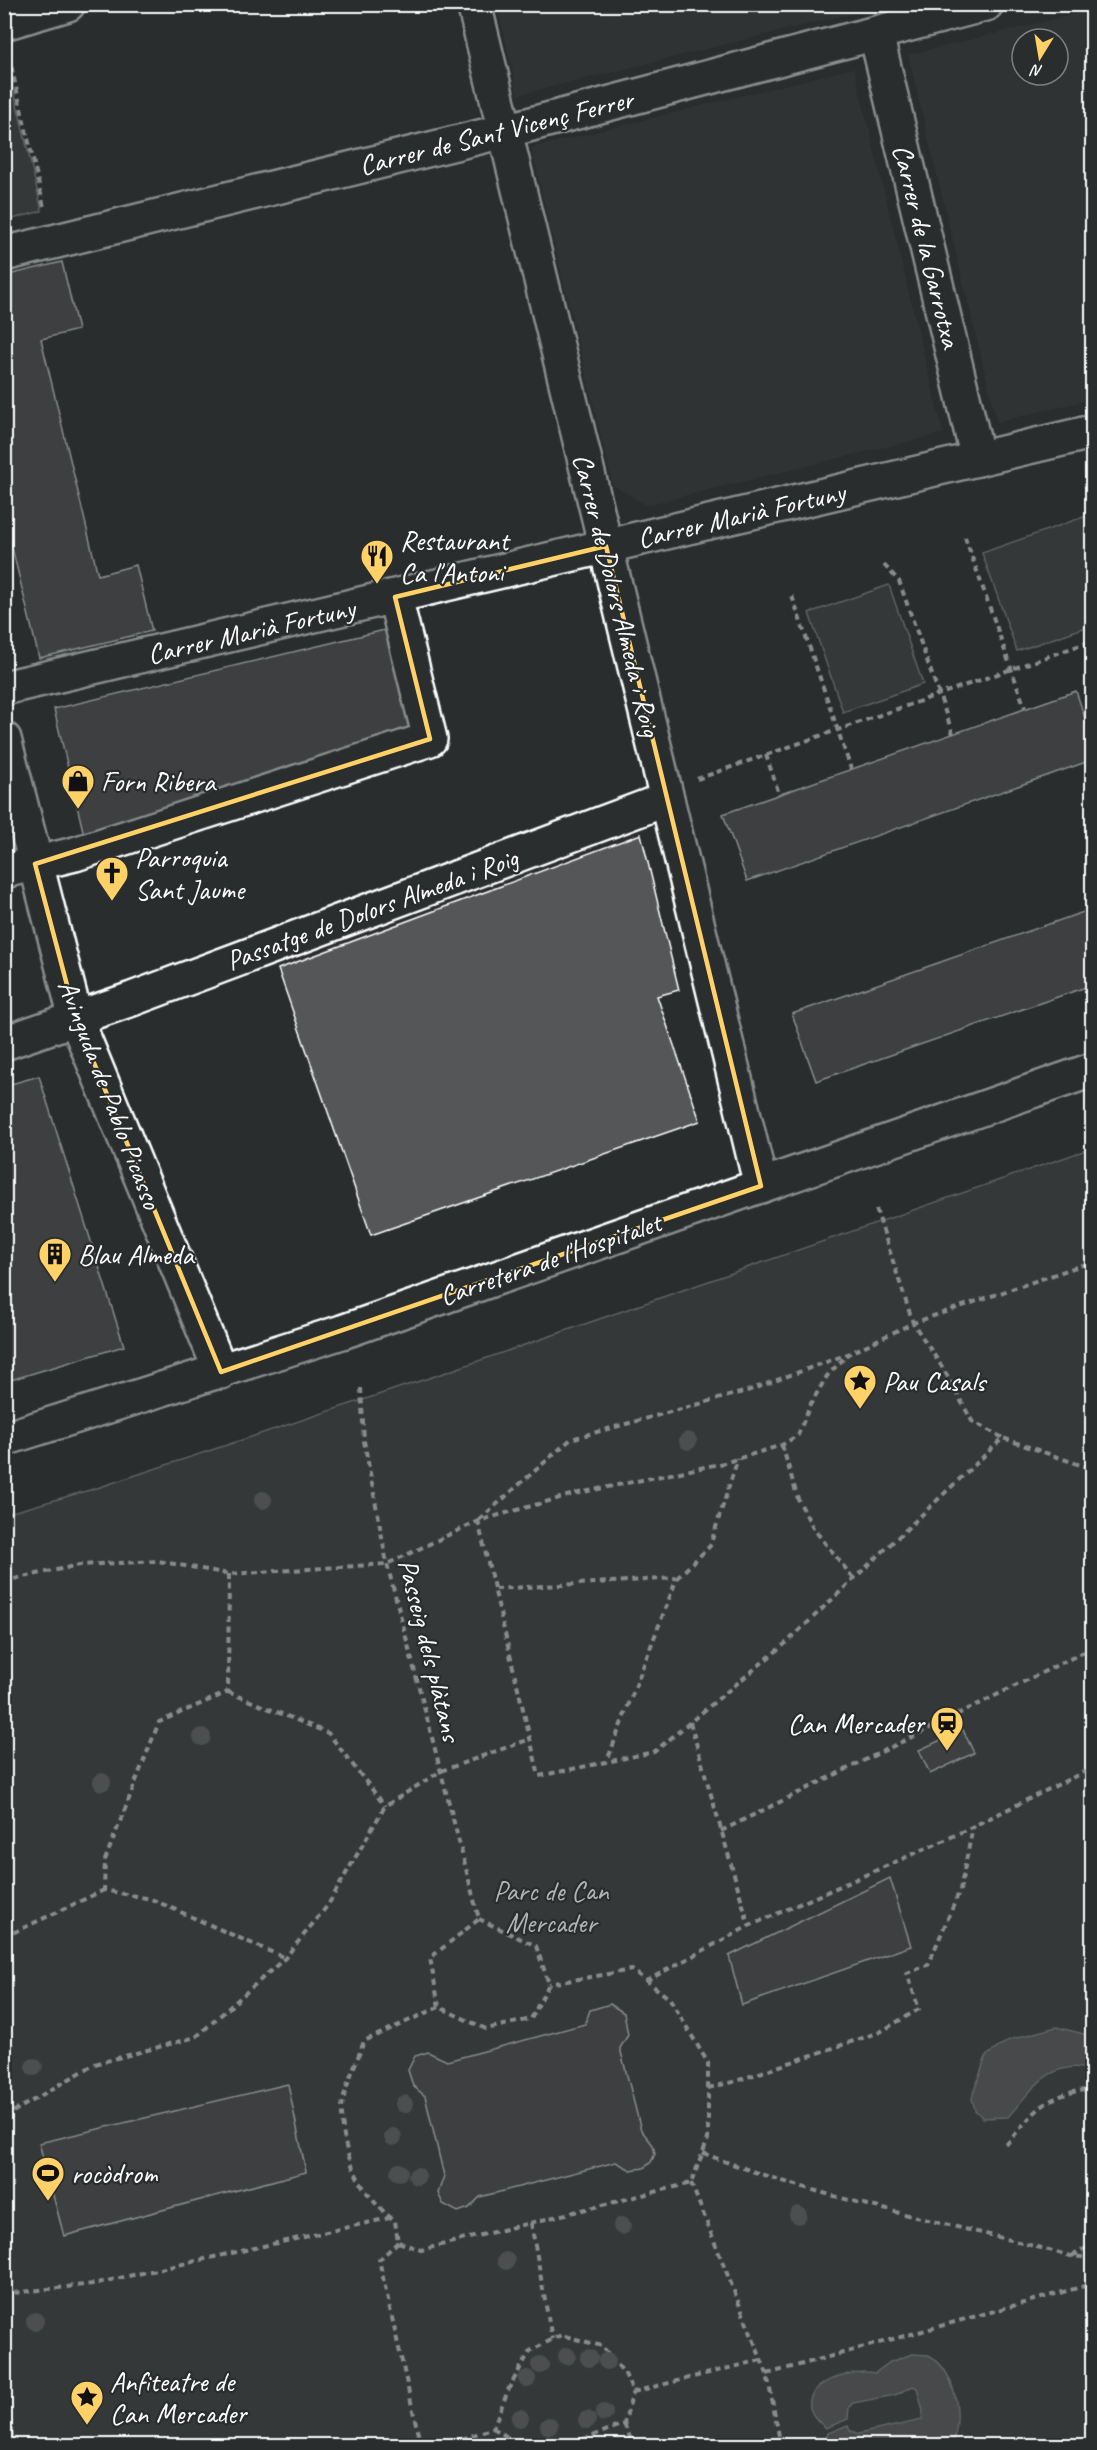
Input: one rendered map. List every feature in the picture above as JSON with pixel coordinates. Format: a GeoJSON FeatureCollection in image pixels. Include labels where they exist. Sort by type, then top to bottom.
{"type":"FeatureCollection","features":[{"type":"Feature","properties":{"kind":"street"},"geometry":{"type":"LineString","coordinates":[[6,32],[68,4]]}},
{"type":"Feature","properties":{"kind":"street","name":"Carrer de Dolors Almeda i Roig"},"geometry":{"type":"LineString","coordinates":[[474,4],[606,546],[678,790],[761,1186]]}},
{"type":"Feature","properties":{"kind":"street","name":"Carrer de Sant Vicenç Ferrer"},"geometry":{"type":"LineString","coordinates":[[4,254],[505,131],[986,4]]}},
{"type":"Feature","properties":{"kind":"street","name":"Carrer de la Garrotxa"},"geometry":{"type":"LineString","coordinates":[[876,34],[978,459]]}},
{"type":"Feature","properties":{"kind":"street","name":"Carrer Marià Fortuny"},"geometry":{"type":"LineString","coordinates":[[4,688],[1092,432]]}},
{"type":"Feature","properties":{"kind":"street"},"geometry":{"type":"LineString","coordinates":[[20,868],[75,854],[430,739],[395,597]]}},
{"type":"Feature","properties":{"kind":"street","name":"Avinguda de Pablo Picasso"},"geometry":{"type":"LineString","coordinates":[[4,739],[20,868],[76,1019],[220,1372]]}},
{"type":"Feature","properties":{"kind":"street","name":"Passatge de Dolors Almeda i Roig"},"geometry":{"type":"LineString","coordinates":[[4,1043],[76,1019],[678,790]]}},
{"type":"Feature","properties":{"kind":"street","name":"Carretera de l'Hospitalet"},"geometry":{"type":"LineString","coordinates":[[4,1438],[220,1372],[1092,1070]]}},
{"type":"Feature","properties":{"kind":"path"},"geometry":{"type":"LineString","coordinates":[[6,32],[46,216]]}},
{"type":"Feature","properties":{"kind":"path"},"geometry":{"type":"LineString","coordinates":[[965,537],[1025,708]]}},
{"type":"Feature","properties":{"kind":"path"},"geometry":{"type":"LineString","coordinates":[[884,565],[899,581],[953,734]]}},
{"type":"Feature","properties":{"kind":"path"},"geometry":{"type":"LineString","coordinates":[[792,596],[852,769]]}},
{"type":"Feature","properties":{"kind":"path"},"geometry":{"type":"LineString","coordinates":[[678,790],[766,755],[1092,641]]}},
{"type":"Feature","properties":{"kind":"path"},"geometry":{"type":"LineString","coordinates":[[766,755],[779,794]]}},
{"type":"Feature","properties":{"kind":"path"},"geometry":{"type":"LineString","coordinates":[[876,1209],[913,1323],[972,1421],[1003,1438],[1092,1469]]}},
{"type":"Feature","properties":{"kind":"path"},"geometry":{"type":"LineString","coordinates":[[478,1521],[571,1439],[747,1391],[848,1354],[913,1323],[1082,1265],[1092,1264]]}},
{"type":"Feature","properties":{"kind":"path"},"geometry":{"type":"LineString","coordinates":[[4,1581],[80,1565],[158,1561],[229,1574],[387,1564],[478,1521],[574,1494],[738,1458],[782,1445],[798,1435],[810,1405],[827,1376],[848,1354]]}},
{"type":"Feature","properties":{"kind":"path","name":"Passeig dels plàtans"},"geometry":{"type":"LineString","coordinates":[[361,1388],[363,1442],[387,1564],[479,1919]]}},
{"type":"Feature","properties":{"kind":"path"},"geometry":{"type":"LineString","coordinates":[[478,1521],[539,1776],[654,1752],[786,1643],[1003,1438]]}},
{"type":"Feature","properties":{"kind":"path"},"geometry":{"type":"LineString","coordinates":[[782,1445],[798,1499],[813,1528],[854,1579]]}},
{"type":"Feature","properties":{"kind":"path"},"geometry":{"type":"LineString","coordinates":[[607,1762],[676,1578],[710,1546],[738,1458]]}},
{"type":"Feature","properties":{"kind":"path"},"geometry":{"type":"LineString","coordinates":[[228,1692],[229,1574]]}},
{"type":"Feature","properties":{"kind":"path"},"geometry":{"type":"LineString","coordinates":[[495,1589],[676,1578]]}},
{"type":"Feature","properties":{"kind":"path"},"geometry":{"type":"LineString","coordinates":[[721,1832],[1092,1648]]}},
{"type":"Feature","properties":{"kind":"path"},"geometry":{"type":"LineString","coordinates":[[104,1890],[105,1860],[159,1722],[228,1692],[328,1733],[386,1806]]}},
{"type":"Feature","properties":{"kind":"path"},"geometry":{"type":"LineString","coordinates":[[690,1722],[749,1926]]}},
{"type":"Feature","properties":{"kind":"path"},"geometry":{"type":"LineString","coordinates":[[4,2117],[95,2064],[196,2037],[285,1958],[328,1905],[386,1806],[441,1772],[530,1739]]}},
{"type":"Feature","properties":{"kind":"path"},"geometry":{"type":"LineString","coordinates":[[646,1981],[749,1926],[973,1827],[1092,1768]]}},
{"type":"Feature","properties":{"kind":"path"},"geometry":{"type":"LineString","coordinates":[[708,2088],[733,2082],[880,2032],[919,2009],[907,1973],[928,1965],[960,1890],[973,1827]]}},
{"type":"Feature","properties":{"kind":"path"},"geometry":{"type":"LineString","coordinates":[[4,1937],[104,1890],[151,1899],[285,1958]]}},
{"type":"Feature","properties":{"kind":"path"},"geometry":{"type":"LineString","coordinates":[[479,1919],[536,1946],[549,1984],[531,2019],[486,2029],[439,2007],[430,1958],[479,1919]]}},
{"type":"Feature","properties":{"kind":"path"},"geometry":{"type":"LineString","coordinates":[[549,1984],[632,1970],[670,1999],[708,2062],[708,2139],[691,2182],[767,2374],[780,2445]]}},
{"type":"Feature","properties":{"kind":"path"},"geometry":{"type":"LineString","coordinates":[[398,2242],[395,2221],[374,2205],[359,2182],[347,2154],[342,2106],[364,2042],[439,2007]]}},
{"type":"Feature","properties":{"kind":"path"},"geometry":{"type":"LineString","coordinates":[[1006,2145],[1045,2101],[1071,2091],[1092,2089]]}},
{"type":"Feature","properties":{"kind":"path"},"geometry":{"type":"LineString","coordinates":[[703,2153],[753,2173],[803,2188],[1071,2256],[1092,2258]]}},
{"type":"Feature","properties":{"kind":"path"},"geometry":{"type":"LineString","coordinates":[[398,2242],[421,2250],[691,2182]]}},
{"type":"Feature","properties":{"kind":"path"},"geometry":{"type":"LineString","coordinates":[[4,2294],[93,2284],[390,2218]]}},
{"type":"Feature","properties":{"kind":"path"},"geometry":{"type":"LineString","coordinates":[[531,2223],[552,2339]]}},
{"type":"Feature","properties":{"kind":"path"},"geometry":{"type":"LineString","coordinates":[[398,2242],[379,2260],[422,2445]]}},
{"type":"Feature","properties":{"kind":"path"},"geometry":{"type":"LineString","coordinates":[[1071,2256],[1092,2245]]}},
{"type":"Feature","properties":{"kind":"path"},"geometry":{"type":"LineString","coordinates":[[767,2374],[1092,2284]]}},
{"type":"Feature","properties":{"kind":"path"},"geometry":{"type":"LineString","coordinates":[[442,2445],[493,2428],[509,2388],[530,2352],[561,2335],[602,2346],[625,2374],[633,2392],[624,2424],[634,2445]]}},
{"type":"Feature","properties":{"kind":"path"},"geometry":{"type":"LineString","coordinates":[[633,2392],[761,2360]]}},
{"type":"Feature","properties":{"kind":"path"},"geometry":{"type":"LineString","coordinates":[[4,2401],[10,2416],[13,2445]]}},
{"type":"Feature","properties":{"kind":"path"},"geometry":{"type":"LineString","coordinates":[[493,2428],[519,2444],[581,2439],[624,2424]]}},
{"type":"Feature","properties":{"kind":"highlighted area"},"geometry":{"type":"Polygon","coordinates":[[[606,546],[761,1186],[221,1372],[76,1019],[35,864],[430,739],[395,597],[606,546]]]}},
{"type":"Feature","properties":{"kind":"shaded area"},"geometry":{"type":"Polygon","coordinates":[[[497,4],[887,4],[887,5],[518,95],[497,4]]]}},
{"type":"Feature","properties":{"kind":"shaded area"},"geometry":{"type":"Polygon","coordinates":[[[1092,10],[1092,399],[997,422],[908,55],[1010,30],[1010,87],[1070,87],[1070,27],[1022,27],[1092,10]]]}},
{"type":"Feature","properties":{"kind":"shaded area"},"geometry":{"type":"Polygon","coordinates":[[[854,68],[943,433],[646,505],[613,485],[531,148],[854,68]]]}},
{"type":"Feature","properties":{"kind":"shaded area"},"geometry":{"type":"Polygon","coordinates":[[[1056,2027],[1092,2036],[1092,2070],[1078,2067],[1053,2072],[1034,2087],[1008,2117],[983,2118],[975,2110],[972,2098],[986,2056],[1009,2040],[1056,2027]]]}},
{"type":"Feature","properties":{"kind":"shaded area"},"geometry":{"type":"Polygon","coordinates":[[[912,2354],[929,2355],[946,2372],[951,2383],[957,2408],[952,2444],[824,2445],[828,2433],[848,2425],[850,2430],[858,2434],[922,2420],[923,2410],[917,2388],[913,2386],[895,2395],[853,2403],[849,2407],[848,2419],[826,2428],[814,2415],[810,2404],[813,2394],[821,2385],[833,2379],[847,2374],[875,2373],[890,2362],[912,2354]]]}},
{"type":"Feature","properties":{"kind":"green space"},"geometry":{"type":"Polygon","coordinates":[[[4,49],[42,211],[5,221],[4,221],[4,49]]]}},
{"type":"Feature","properties":{"kind":"green space"},"geometry":{"type":"Polygon","coordinates":[[[1092,514],[1092,625],[1017,651],[982,553],[1092,514]]]}},
{"type":"Feature","properties":{"kind":"green space"},"geometry":{"type":"Polygon","coordinates":[[[889,585],[923,684],[843,712],[809,613],[889,585]]]}},
{"type":"Feature","properties":{"kind":"green space","name":"Parc de Can Mercader"},"geometry":{"type":"Polygon","coordinates":[[[1092,1148],[1092,2445],[5,2445],[5,1514],[97,1488],[438,1375],[1092,1148]]]}},
{"type":"Feature","properties":{"kind":"building"},"geometry":{"type":"Polygon","coordinates":[[[62,262],[78,330],[41,339],[98,575],[136,565],[152,631],[39,658],[4,515],[4,276],[62,262]]]}},
{"type":"Feature","properties":{"kind":"building"},"geometry":{"type":"Polygon","coordinates":[[[389,629],[413,727],[272,776],[84,835],[54,709],[389,629]]]}},
{"type":"Feature","properties":{"kind":"building"},"geometry":{"type":"Polygon","coordinates":[[[1076,691],[1092,739],[1092,760],[747,881],[723,814],[1076,691]]]}},
{"type":"Feature","properties":{"kind":"building"},"geometry":{"type":"Polygon","coordinates":[[[641,834],[679,990],[657,996],[700,1121],[371,1235],[278,969],[641,834]]]}},
{"type":"Feature","properties":{"kind":"building"},"geometry":{"type":"Polygon","coordinates":[[[1092,909],[1092,985],[816,1081],[792,1014],[1092,909]]]}},
{"type":"Feature","properties":{"kind":"building","name":"Blau Almeda"},"geometry":{"type":"Polygon","coordinates":[[[39,1076],[124,1346],[4,1382],[4,1086],[39,1076]]]}},
{"type":"Feature","properties":{"kind":"building","name":"Can Mercader"},"geometry":{"type":"Polygon","coordinates":[[[963,1730],[974,1753],[930,1774],[919,1750],[963,1730]]]}},
{"type":"Feature","properties":{"kind":"building"},"geometry":{"type":"Polygon","coordinates":[[[890,1878],[911,1946],[742,2005],[729,1956],[890,1878]]]}},
{"type":"Feature","properties":{"kind":"building"},"geometry":{"type":"Polygon","coordinates":[[[610,2004],[624,2013],[628,2035],[620,2048],[641,2130],[653,2145],[655,2154],[651,2162],[644,2168],[631,2170],[616,2162],[480,2197],[469,2208],[458,2212],[443,2204],[438,2193],[444,2176],[425,2096],[413,2086],[408,2070],[415,2056],[428,2052],[447,2061],[585,2024],[590,2010],[610,2004]]]}},
{"type":"Feature","properties":{"kind":"building"},"geometry":{"type":"Polygon","coordinates":[[[288,2084],[306,2172],[64,2236],[39,2143],[288,2084]]]}},
{"type":"Feature","properties":{"kind":"place","name":"Restaurant Ca l'Antoni"},"geometry":{"type":"Point","coordinates":[377,585]}},
{"type":"Feature","properties":{"kind":"place","name":"Forn Ribera"},"geometry":{"type":"Point","coordinates":[78,810]}},
{"type":"Feature","properties":{"kind":"place","name":"Parroquia Sant Jaume"},"geometry":{"type":"Point","coordinates":[112,902]}},
{"type":"Feature","properties":{"kind":"place","name":"Blau Almeda"},"geometry":{"type":"Point","coordinates":[55,1283]}},
{"type":"Feature","properties":{"kind":"place","name":"Pau Casals"},"geometry":{"type":"Point","coordinates":[860,1410]}},
{"type":"Feature","properties":{"kind":"place","name":"Can Mercader"},"geometry":{"type":"Point","coordinates":[947,1752]}},
{"type":"Feature","properties":{"kind":"place","name":"rocòdrom"},"geometry":{"type":"Point","coordinates":[48,2202]}},
{"type":"Feature","properties":{"kind":"place","name":"Anfiteatre de Can Mercader"},"geometry":{"type":"Point","coordinates":[87,2426]}}]}
